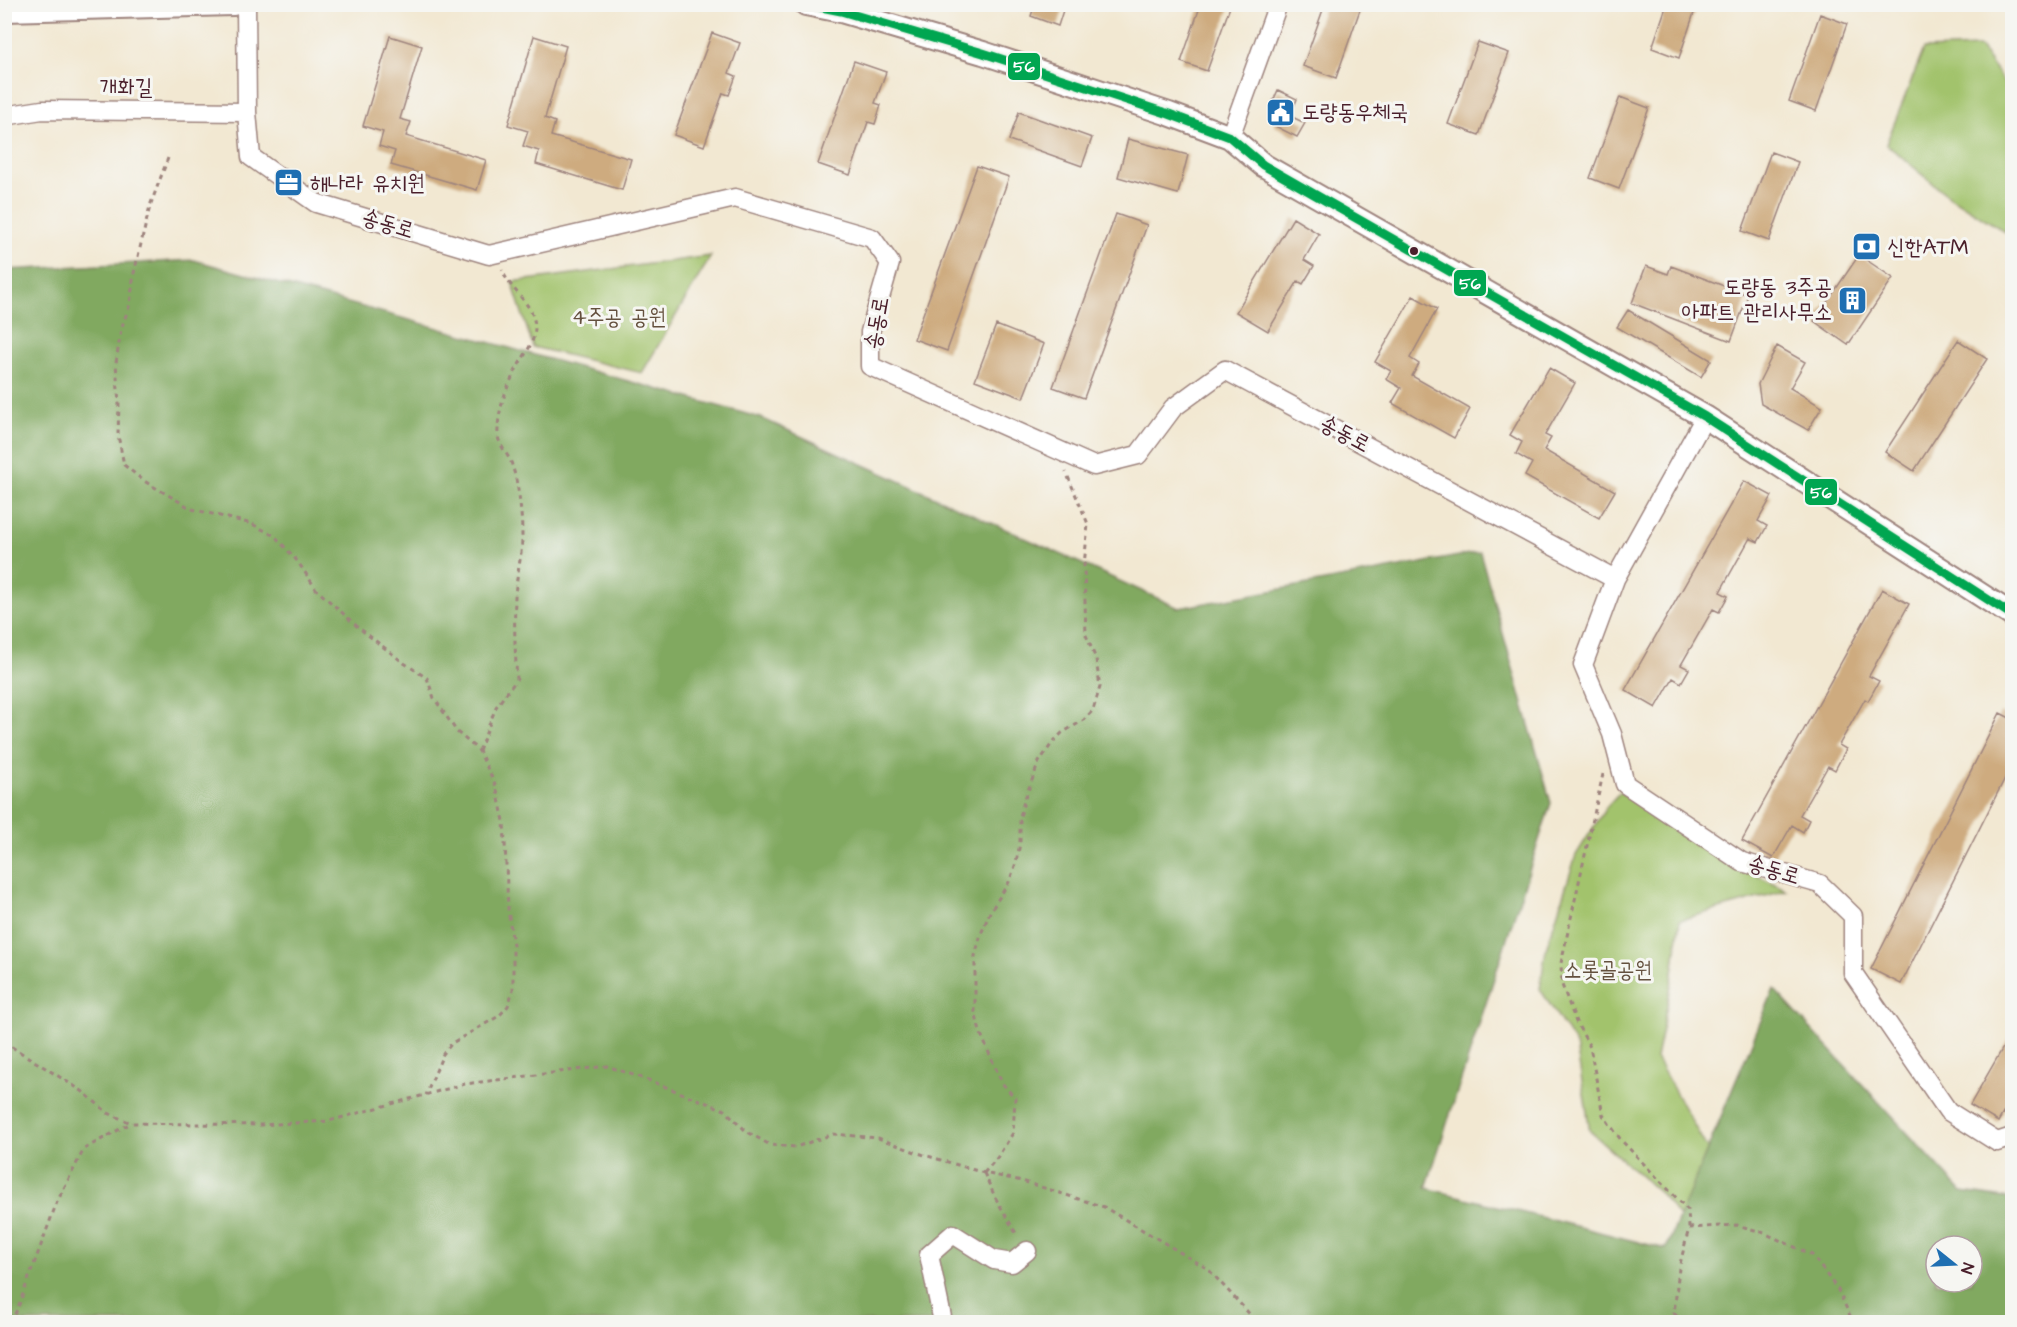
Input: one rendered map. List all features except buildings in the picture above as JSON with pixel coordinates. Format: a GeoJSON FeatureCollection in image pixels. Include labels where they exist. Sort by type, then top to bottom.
{"type":"FeatureCollection","features":[{"type":"Feature","properties":{"kind":"street"},"geometry":{"type":"LineString","coordinates":[[4,10],[234,4]]}},
{"type":"Feature","properties":{"kind":"street","name":"송동로"},"geometry":{"type":"LineString","coordinates":[[246,4],[247,112],[251,157],[316,202],[489,255],[735,198],[872,238],[890,263],[870,332],[870,366],[1094,466],[1138,455],[1173,408],[1225,369],[1616,579]]}},
{"type":"Feature","properties":{"kind":"street"},"geometry":{"type":"LineString","coordinates":[[806,4],[841,11],[983,53],[1169,114],[1230,137],[1263,165],[1705,417],[2013,615]]}},
{"type":"Feature","properties":{"kind":"street"},"geometry":{"type":"LineString","coordinates":[[1230,137],[1278,4]]}},
{"type":"Feature","properties":{"kind":"street","name":"개화길"},"geometry":{"type":"LineString","coordinates":[[4,116],[42,110],[247,112]]}},
{"type":"Feature","properties":{"kind":"street","name":"송동로"},"geometry":{"type":"LineString","coordinates":[[1705,417],[1616,579],[1583,665],[1612,734],[1625,784],[1742,862],[1820,884],[1853,916],[1853,973],[1948,1111],[1997,1142],[2013,1137]]}},
{"type":"Feature","properties":{"kind":"street"},"geometry":{"type":"LineString","coordinates":[[943,1323],[929,1255],[953,1234],[994,1260],[1012,1263],[1026,1251]]}},
{"type":"Feature","properties":{"kind":"path"},"geometry":{"type":"LineString","coordinates":[[168,158],[150,206],[116,363],[119,404],[118,435],[124,465],[144,481],[192,508],[252,524],[275,536],[298,562],[316,589],[359,628],[427,678],[434,698],[457,732],[478,751],[496,786],[504,821],[508,909],[513,945],[513,990],[508,1006],[499,1016],[452,1043],[443,1054],[426,1095]]}},
{"type":"Feature","properties":{"kind":"path"},"geometry":{"type":"LineString","coordinates":[[478,751],[496,707],[517,679],[514,650],[515,596],[522,537],[515,476],[511,462],[498,439],[500,412],[508,386],[534,337],[535,321],[532,312],[514,291],[502,271],[505,251]]}},
{"type":"Feature","properties":{"kind":"path"},"geometry":{"type":"LineString","coordinates":[[984,1173],[1013,1133],[1015,1098],[1002,1083],[980,1032],[975,1012],[975,956],[990,912],[1009,882],[1015,866],[1020,844],[1020,817],[1033,774],[1053,742],[1062,733],[1084,720],[1093,710],[1100,687],[1096,659],[1086,635],[1084,566],[1088,524],[1064,466],[1062,452]]}},
{"type":"Feature","properties":{"kind":"path"},"geometry":{"type":"LineString","coordinates":[[1615,745],[1605,768],[1588,838],[1561,963],[1562,986],[1576,1022],[1590,1047],[1603,1115],[1621,1140],[1688,1210],[1689,1228],[1676,1286],[1674,1313],[1682,1323]]}},
{"type":"Feature","properties":{"kind":"path"},"geometry":{"type":"LineString","coordinates":[[4,1042],[82,1091],[108,1113],[131,1123],[261,1125],[329,1120],[465,1083],[607,1066],[725,1110],[746,1131],[770,1145],[796,1146],[833,1134],[878,1138],[918,1153],[984,1173],[1022,1181],[1104,1207],[1208,1269],[1257,1323]]}},
{"type":"Feature","properties":{"kind":"path"},"geometry":{"type":"LineString","coordinates":[[10,1323],[17,1310],[57,1202],[84,1149],[131,1123]]}},
{"type":"Feature","properties":{"kind":"path"},"geometry":{"type":"LineString","coordinates":[[984,1173],[994,1197],[1026,1251]]}},
{"type":"Feature","properties":{"kind":"path"},"geometry":{"type":"LineString","coordinates":[[1689,1228],[1737,1225],[1762,1232],[1812,1256],[1838,1290],[1853,1323]]}},
{"type":"Feature","properties":{"kind":"green space"},"geometry":{"type":"Polygon","coordinates":[[[1980,47],[2012,94],[2012,227],[2007,233],[1947,195],[1886,144],[1924,49],[1980,47]]]}},
{"type":"Feature","properties":{"kind":"green space","name":"4주공 공원"},"geometry":{"type":"Polygon","coordinates":[[[711,256],[642,373],[533,347],[512,282],[711,256]]]}},
{"type":"Feature","properties":{"kind":"green space"},"geometry":{"type":"Polygon","coordinates":[[[194,260],[761,418],[1179,608],[1480,552],[1551,803],[1426,1188],[1666,1249],[1774,989],[1962,1192],[2012,1199],[2012,1322],[5,1322],[5,270],[194,260]]]}},
{"type":"Feature","properties":{"kind":"green space","name":"소롯골공원"},"geometry":{"type":"Polygon","coordinates":[[[1620,792],[1745,869],[1787,890],[1680,920],[1672,981],[1656,1058],[1742,1210],[1724,1274],[1662,1195],[1590,1131],[1576,1045],[1540,989],[1546,949],[1576,855],[1607,806],[1620,792]]]}},
{"type":"Feature","properties":{"kind":"transit line","name":"56"},"geometry":{"type":"LineString","coordinates":[[806,4],[841,11],[983,53],[1169,114],[1230,137],[1263,165],[1705,417],[2012,615]]}},
{"type":"Feature","properties":{"kind":"place","name":"도량동우체국"},"geometry":{"type":"Point","coordinates":[1281,112]}},
{"type":"Feature","properties":{"kind":"place","name":"해나라 유치원"},"geometry":{"type":"Point","coordinates":[289,183]}},
{"type":"Feature","properties":{"kind":"place","name":"신한ATM"},"geometry":{"type":"Point","coordinates":[1866,247]}},
{"type":"Feature","properties":{"kind":"place","name":"도량동 3주공 아파트 관리사무소"},"geometry":{"type":"Point","coordinates":[1853,300]}}]}
